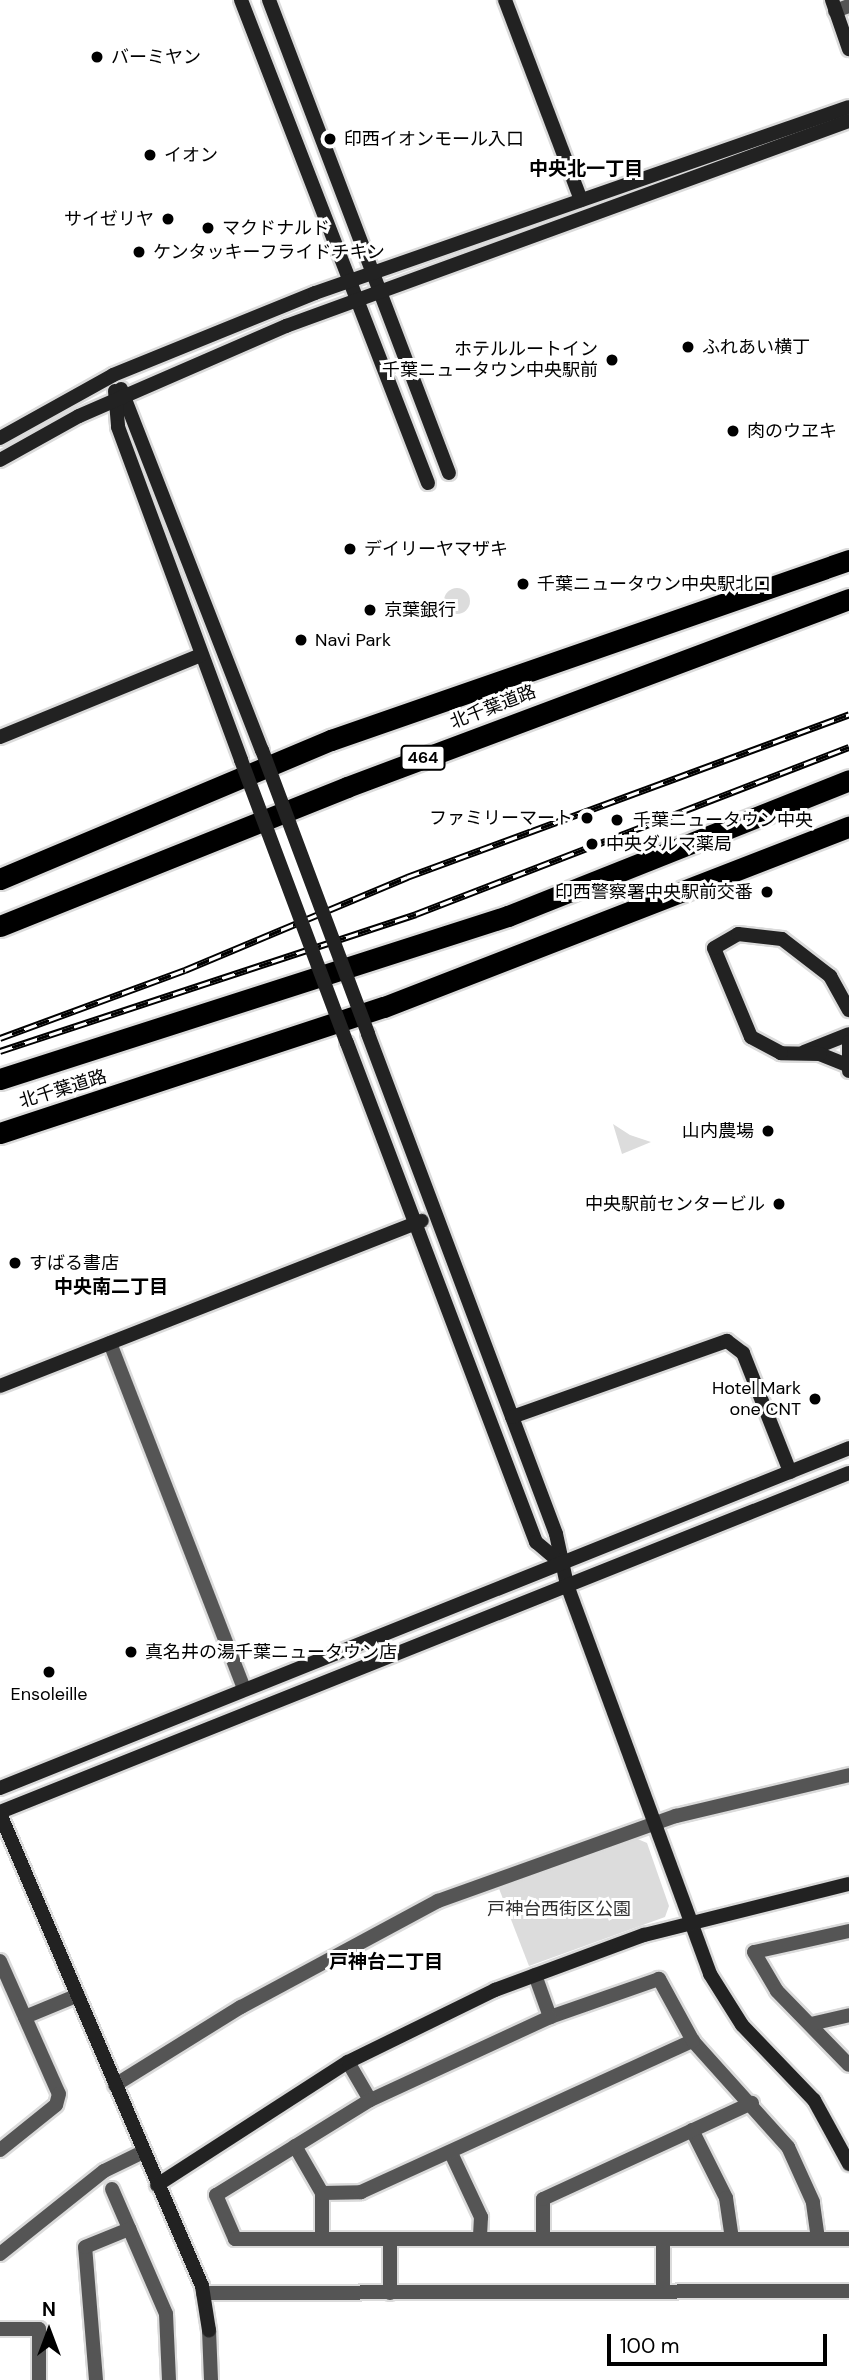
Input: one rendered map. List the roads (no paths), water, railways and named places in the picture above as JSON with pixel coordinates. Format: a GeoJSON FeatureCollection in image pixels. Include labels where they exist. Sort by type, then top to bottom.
{"type":"FeatureCollection","features":[{"type":"Feature","properties":{"kind":"highway","name":"北千葉道路"},"geometry":{"type":"LineString","coordinates":[[0,879],[331,740],[849,560]]}},
{"type":"Feature","properties":{"kind":"highway","name":"北千葉道路"},"geometry":{"type":"LineString","coordinates":[[0,926],[360,782],[849,599]]}},
{"type":"Feature","properties":{"kind":"highway","name":"北千葉道路"},"geometry":{"type":"LineString","coordinates":[[0,1079],[508,916],[849,780]]}},
{"type":"Feature","properties":{"kind":"highway","name":"北千葉道路"},"geometry":{"type":"LineString","coordinates":[[0,1133],[384,1007],[849,827]]}},
{"type":"Feature","properties":{"kind":"street"},"geometry":{"type":"LineString","coordinates":[[241,0],[428,483]]}},
{"type":"Feature","properties":{"kind":"street"},"geometry":{"type":"LineString","coordinates":[[269,0],[449,473]]}},
{"type":"Feature","properties":{"kind":"street"},"geometry":{"type":"LineString","coordinates":[[505,0],[581,200]]}},
{"type":"Feature","properties":{"kind":"street"},"geometry":{"type":"LineString","coordinates":[[839,5],[849,49]]}},
{"type":"Feature","properties":{"kind":"street"},"geometry":{"type":"LineString","coordinates":[[0,438],[114,375],[349,280],[849,107]]}},
{"type":"Feature","properties":{"kind":"street"},"geometry":{"type":"LineString","coordinates":[[0,460],[120,398],[357,301],[849,121]]}},
{"type":"Feature","properties":{"kind":"street"},"geometry":{"type":"LineString","coordinates":[[114,375],[120,398],[262,750],[434,1217],[556,1534],[559,1561],[567,1585],[689,1922],[732,2012],[814,2100],[849,2164]]}},
{"type":"Feature","properties":{"kind":"street"},"geometry":{"type":"LineString","coordinates":[[120,398],[118,427],[347,1043],[536,1542],[559,1561]]}},
{"type":"Feature","properties":{"kind":"street"},"geometry":{"type":"LineString","coordinates":[[0,737],[201,655]]}},
{"type":"Feature","properties":{"kind":"street"},"geometry":{"type":"LineString","coordinates":[[849,1010],[830,976],[782,939],[757,933],[720,939],[715,958],[742,1026],[764,1047],[848,1068],[849,1042]]}},
{"type":"Feature","properties":{"kind":"street"},"geometry":{"type":"LineString","coordinates":[[800,1054],[849,1034]]}},
{"type":"Feature","properties":{"kind":"street"},"geometry":{"type":"LineString","coordinates":[[0,1386],[434,1217]]}},
{"type":"Feature","properties":{"kind":"street"},"geometry":{"type":"LineString","coordinates":[[512,1417],[727,1341],[743,1353],[790,1472]]}},
{"type":"Feature","properties":{"kind":"street"},"geometry":{"type":"LineString","coordinates":[[110,1343],[244,1688]]}},
{"type":"Feature","properties":{"kind":"street"},"geometry":{"type":"LineString","coordinates":[[0,1788],[559,1561],[849,1448]]}},
{"type":"Feature","properties":{"kind":"street"},"geometry":{"type":"LineString","coordinates":[[211,2380],[204,2293],[0,1813],[849,1473]]}},
{"type":"Feature","properties":{"kind":"street"},"geometry":{"type":"LineString","coordinates":[[115,2085],[241,2007],[438,1901],[652,1825],[849,1775]]}},
{"type":"Feature","properties":{"kind":"street"},"geometry":{"type":"LineString","coordinates":[[157,2185],[348,2062],[535,1975],[689,1922],[849,1884]]}},
{"type":"Feature","properties":{"kind":"street"},"geometry":{"type":"LineString","coordinates":[[849,1931],[754,1952],[777,1991],[849,2065]]}},
{"type":"Feature","properties":{"kind":"street"},"geometry":{"type":"LineString","coordinates":[[0,1961],[59,2094],[56,2105],[1,2145]]}},
{"type":"Feature","properties":{"kind":"street"},"geometry":{"type":"LineString","coordinates":[[535,1975],[550,2017]]}},
{"type":"Feature","properties":{"kind":"street"},"geometry":{"type":"LineString","coordinates":[[818,2239],[800,2166],[752,2103],[693,2041],[659,1979],[550,2017],[370,2100],[216,2195],[235,2239],[322,2239],[390,2239],[480,2239],[542,2239],[663,2239],[732,2239],[818,2239],[849,2239]]}},
{"type":"Feature","properties":{"kind":"street"},"geometry":{"type":"LineString","coordinates":[[25,2017],[78,1995]]}},
{"type":"Feature","properties":{"kind":"street"},"geometry":{"type":"LineString","coordinates":[[811,2024],[849,2015]]}},
{"type":"Feature","properties":{"kind":"street"},"geometry":{"type":"LineString","coordinates":[[323,2193],[361,2192],[693,2041]]}},
{"type":"Feature","properties":{"kind":"street"},"geometry":{"type":"LineString","coordinates":[[348,2062],[370,2100]]}},
{"type":"Feature","properties":{"kind":"street"},"geometry":{"type":"LineString","coordinates":[[542,2239],[542,2199],[752,2103]]}},
{"type":"Feature","properties":{"kind":"street"},"geometry":{"type":"LineString","coordinates":[[692,2130],[726,2198],[732,2239]]}},
{"type":"Feature","properties":{"kind":"street"},"geometry":{"type":"LineString","coordinates":[[295,2146],[323,2193],[322,2239]]}},
{"type":"Feature","properties":{"kind":"street"},"geometry":{"type":"LineString","coordinates":[[0,2254],[104,2171],[143,2152]]}},
{"type":"Feature","properties":{"kind":"street"},"geometry":{"type":"LineString","coordinates":[[451,2152],[481,2217],[480,2239]]}},
{"type":"Feature","properties":{"kind":"street"},"geometry":{"type":"LineString","coordinates":[[111,2189],[166,2314],[169,2380]]}},
{"type":"Feature","properties":{"kind":"street"},"geometry":{"type":"LineString","coordinates":[[96,2380],[86,2247],[129,2229]]}},
{"type":"Feature","properties":{"kind":"street"},"geometry":{"type":"LineString","coordinates":[[390,2239],[390,2293]]}},
{"type":"Feature","properties":{"kind":"street"},"geometry":{"type":"LineString","coordinates":[[663,2239],[663,2292]]}},
{"type":"Feature","properties":{"kind":"street"},"geometry":{"type":"LineString","coordinates":[[204,2293],[849,2291]]}},
{"type":"Feature","properties":{"kind":"street"},"geometry":{"type":"LineString","coordinates":[[0,2329],[39,2329],[39,2380]]}},
{"type":"Feature","properties":{"kind":"railway"},"geometry":{"type":"LineString","coordinates":[[0,1038],[185,970],[407,877],[849,714]]}},
{"type":"Feature","properties":{"kind":"railway"},"geometry":{"type":"LineString","coordinates":[[0,1051],[416,914],[849,747]]}},
{"type":"Feature","properties":{"kind":"place","name":"バーミヤン"},"geometry":{"type":"Point","coordinates":[97,57]}},
{"type":"Feature","properties":{"kind":"place","name":"印西イオンモール入口"},"geometry":{"type":"Point","coordinates":[330,139]}},
{"type":"Feature","properties":{"kind":"place","name":"イオン"},"geometry":{"type":"Point","coordinates":[150,155]}},
{"type":"Feature","properties":{"kind":"place","name":"サイゼリヤ"},"geometry":{"type":"Point","coordinates":[168,219]}},
{"type":"Feature","properties":{"kind":"place","name":"マクドナルド"},"geometry":{"type":"Point","coordinates":[208,228]}},
{"type":"Feature","properties":{"kind":"place","name":"ケンタッキーフライドチキン"},"geometry":{"type":"Point","coordinates":[139,252]}},
{"type":"Feature","properties":{"kind":"place","name":"ふれあい横丁"},"geometry":{"type":"Point","coordinates":[688,347]}},
{"type":"Feature","properties":{"kind":"place","name":"ホテルルートイン 千葉ニュータウン中央駅前"},"geometry":{"type":"Point","coordinates":[612,360]}},
{"type":"Feature","properties":{"kind":"place","name":"肉のウヱキ"},"geometry":{"type":"Point","coordinates":[733,431]}},
{"type":"Feature","properties":{"kind":"place","name":"デイリーヤマザキ"},"geometry":{"type":"Point","coordinates":[350,549]}},
{"type":"Feature","properties":{"kind":"place","name":"千葉ニュータウン中央駅北口"},"geometry":{"type":"Point","coordinates":[523,584]}},
{"type":"Feature","properties":{"kind":"place","name":"京葉銀行"},"geometry":{"type":"Point","coordinates":[370,610]}},
{"type":"Feature","properties":{"kind":"place","name":"Navi Park"},"geometry":{"type":"Point","coordinates":[301,640]}},
{"type":"Feature","properties":{"kind":"place","name":"ファミリーマート"},"geometry":{"type":"Point","coordinates":[587,818]}},
{"type":"Feature","properties":{"kind":"place","name":"千葉ニュータウン中央"},"geometry":{"type":"Point","coordinates":[617,820]}},
{"type":"Feature","properties":{"kind":"place","name":"中央ダルマ薬局"},"geometry":{"type":"Point","coordinates":[592,844]}},
{"type":"Feature","properties":{"kind":"place","name":"印西警察署中央駅前交番"},"geometry":{"type":"Point","coordinates":[767,892]}},
{"type":"Feature","properties":{"kind":"place","name":"山内農場"},"geometry":{"type":"Point","coordinates":[768,1131]}},
{"type":"Feature","properties":{"kind":"place","name":"中央駅前センタービル"},"geometry":{"type":"Point","coordinates":[779,1204]}},
{"type":"Feature","properties":{"kind":"place","name":"すばる書店"},"geometry":{"type":"Point","coordinates":[15,1263]}},
{"type":"Feature","properties":{"kind":"place","name":"Hotel Mark one CNT"},"geometry":{"type":"Point","coordinates":[815,1399]}},
{"type":"Feature","properties":{"kind":"place","name":"真名井の湯千葉ニュータウン店"},"geometry":{"type":"Point","coordinates":[131,1652]}},
{"type":"Feature","properties":{"kind":"place","name":"Ensoleille"},"geometry":{"type":"Point","coordinates":[49,1672]}},
{"type":"Feature","properties":{"kind":"district","name":"中央北一丁目"},"geometry":{"type":"Point","coordinates":[586,169]}},
{"type":"Feature","properties":{"kind":"district","name":"中央南二丁目"},"geometry":{"type":"Point","coordinates":[111,1287]}},
{"type":"Feature","properties":{"kind":"district","name":"戸神台二丁目"},"geometry":{"type":"Point","coordinates":[386,1962]}},
{"type":"Feature","properties":{"kind":"park label","name":"戸神台西街区公園"},"geometry":{"type":"Point","coordinates":[559,1909]}}]}
